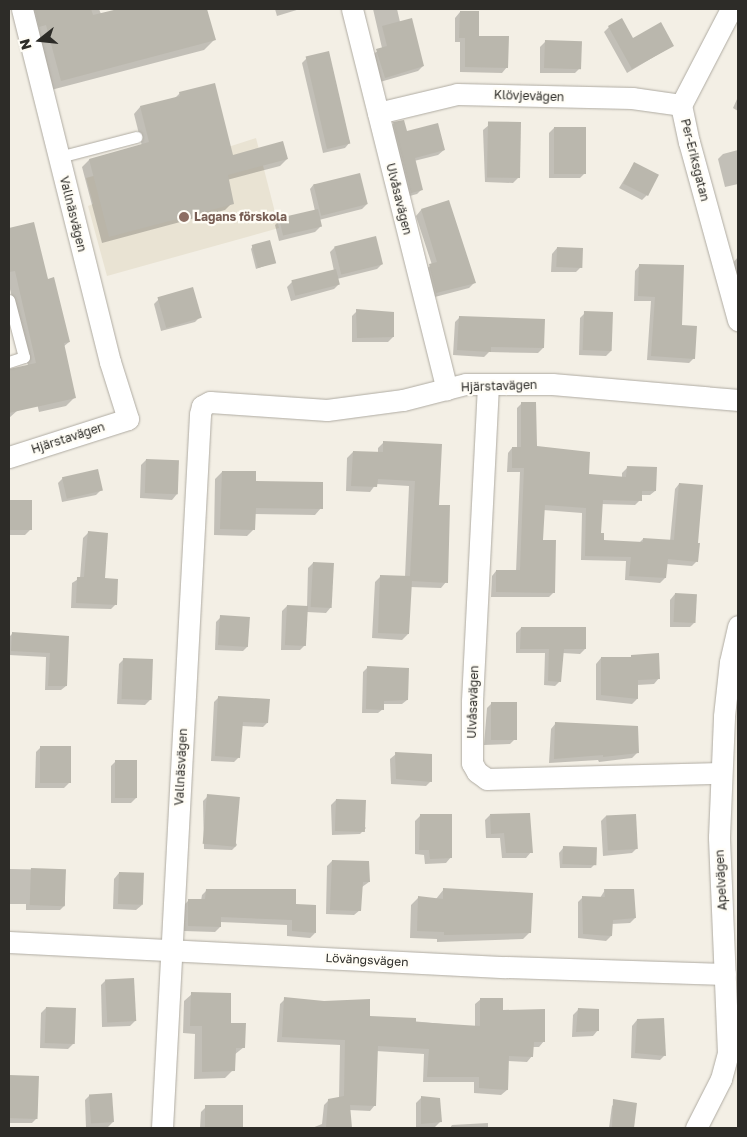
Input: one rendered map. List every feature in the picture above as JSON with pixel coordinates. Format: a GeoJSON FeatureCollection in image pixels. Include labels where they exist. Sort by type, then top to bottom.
{"type":"FeatureCollection","features":[{"type":"Feature","properties":{"kind":"street","name":"Vallnäsvägen"},"geometry":{"type":"LineString","coordinates":[[22,9],[110,362],[128,419]]}},
{"type":"Feature","properties":{"kind":"street","name":"Ulvåsavägen"},"geometry":{"type":"LineString","coordinates":[[352,9],[447,389]]}},
{"type":"Feature","properties":{"kind":"street","name":"Per-Eriksgatan"},"geometry":{"type":"LineString","coordinates":[[731,9],[681,105],[689,142],[738,320]]}},
{"type":"Feature","properties":{"kind":"street","name":"Klövjevägen"},"geometry":{"type":"LineString","coordinates":[[378,113],[457,94],[632,98],[681,105]]}},
{"type":"Feature","properties":{"kind":"street","name":"Hjärstavägen"},"geometry":{"type":"LineString","coordinates":[[202,406],[210,402],[327,410],[403,400],[466,384],[552,384],[738,400]]}},
{"type":"Feature","properties":{"kind":"street","name":"Ulvåsavägen"},"geometry":{"type":"LineString","coordinates":[[488,384],[472,701],[472,763],[477,772],[487,779],[720,773]]}},
{"type":"Feature","properties":{"kind":"street","name":"Vallnäsvägen"},"geometry":{"type":"LineString","coordinates":[[162,1128],[200,414],[202,406]]}},
{"type":"Feature","properties":{"kind":"street","name":"Hjärstavägen"},"geometry":{"type":"LineString","coordinates":[[9,457],[128,419]]}},
{"type":"Feature","properties":{"kind":"street","name":"Apelvägen"},"geometry":{"type":"LineString","coordinates":[[696,1128],[721,1079],[728,1053],[719,838],[720,773],[729,671],[738,626]]}},
{"type":"Feature","properties":{"kind":"street","name":"Lövängsvägen"},"geometry":{"type":"LineString","coordinates":[[9,942],[505,967],[725,974]]}},
{"type":"Feature","properties":{"kind":"lane"},"geometry":{"type":"LineString","coordinates":[[59,157],[136,137]]}},
{"type":"Feature","properties":{"kind":"lane"},"geometry":{"type":"LineString","coordinates":[[9,300],[24,357],[9,362]]}},
{"type":"Feature","properties":{"kind":"shaded area","name":"Lagans förskola"},"geometry":{"type":"Polygon","coordinates":[[[256,138],[279,228],[107,276],[88,206],[93,204],[86,178],[147,161],[191,159],[256,138]]]}},
{"type":"Feature","properties":{"kind":"building"},"geometry":{"type":"Polygon","coordinates":[[[35,9],[91,9],[93,15],[118,9],[207,9],[216,40],[61,81],[46,25],[39,27],[35,9]]]}},
{"type":"Feature","properties":{"kind":"building"},"geometry":{"type":"Polygon","coordinates":[[[460,11],[479,11],[479,36],[509,36],[508,68],[465,67],[465,38],[459,38],[460,11]]]}},
{"type":"Feature","properties":{"kind":"building"},"geometry":{"type":"Polygon","coordinates":[[[412,18],[424,66],[385,78],[376,49],[387,46],[382,26],[412,18]]]}},
{"type":"Feature","properties":{"kind":"building"},"geometry":{"type":"Polygon","coordinates":[[[622,18],[633,38],[661,22],[674,46],[632,69],[608,26],[622,18]]]}},
{"type":"Feature","properties":{"kind":"building"},"geometry":{"type":"Polygon","coordinates":[[[545,40],[582,41],[581,69],[544,68],[545,40]]]}},
{"type":"Feature","properties":{"kind":"building"},"geometry":{"type":"Polygon","coordinates":[[[329,51],[350,144],[327,149],[306,56],[329,51]]]}},
{"type":"Feature","properties":{"kind":"building"},"geometry":{"type":"Polygon","coordinates":[[[215,83],[233,155],[283,141],[288,159],[228,175],[234,204],[109,237],[89,159],[149,142],[140,106],[180,96],[179,92],[215,83]]]}},
{"type":"Feature","properties":{"kind":"building"},"geometry":{"type":"Polygon","coordinates":[[[404,120],[407,131],[438,123],[445,150],[415,158],[423,190],[411,193],[393,122],[404,120]]]}},
{"type":"Feature","properties":{"kind":"building"},"geometry":{"type":"Polygon","coordinates":[[[488,121],[521,122],[520,178],[487,177],[488,121]]]}},
{"type":"Feature","properties":{"kind":"building"},"geometry":{"type":"Polygon","coordinates":[[[554,127],[586,127],[586,174],[554,174],[554,127]]]}},
{"type":"Feature","properties":{"kind":"building"},"geometry":{"type":"Polygon","coordinates":[[[634,162],[659,175],[648,196],[623,183],[634,162]]]}},
{"type":"Feature","properties":{"kind":"building"},"geometry":{"type":"Polygon","coordinates":[[[360,173],[368,204],[321,216],[313,185],[360,173]]]}},
{"type":"Feature","properties":{"kind":"building"},"geometry":{"type":"Polygon","coordinates":[[[449,200],[476,283],[436,293],[429,264],[437,262],[421,209],[449,200]]]}},
{"type":"Feature","properties":{"kind":"building"},"geometry":{"type":"Polygon","coordinates":[[[318,209],[322,227],[283,236],[279,218],[318,209]]]}},
{"type":"Feature","properties":{"kind":"building"},"geometry":{"type":"Polygon","coordinates":[[[34,222],[48,279],[54,277],[70,342],[64,343],[76,398],[9,413],[9,369],[36,363],[15,271],[9,272],[9,228],[34,222]]]}},
{"type":"Feature","properties":{"kind":"building"},"geometry":{"type":"Polygon","coordinates":[[[376,236],[383,264],[341,275],[334,246],[376,236]]]}},
{"type":"Feature","properties":{"kind":"building"},"geometry":{"type":"Polygon","coordinates":[[[270,240],[276,263],[258,268],[252,245],[270,240]]]}},
{"type":"Feature","properties":{"kind":"building"},"geometry":{"type":"Polygon","coordinates":[[[557,247],[583,248],[582,268],[556,267],[557,247]]]}},
{"type":"Feature","properties":{"kind":"building"},"geometry":{"type":"Polygon","coordinates":[[[639,264],[684,265],[682,325],[697,326],[695,359],[651,356],[655,297],[638,296],[639,264]]]}},
{"type":"Feature","properties":{"kind":"building"},"geometry":{"type":"Polygon","coordinates":[[[336,269],[340,285],[295,296],[291,280],[336,269]]]}},
{"type":"Feature","properties":{"kind":"building"},"geometry":{"type":"Polygon","coordinates":[[[193,287],[202,318],[166,328],[157,297],[193,287]]]}},
{"type":"Feature","properties":{"kind":"building"},"geometry":{"type":"Polygon","coordinates":[[[356,309],[394,312],[394,337],[357,338],[356,309]]]}},
{"type":"Feature","properties":{"kind":"building"},"geometry":{"type":"Polygon","coordinates":[[[584,311],[613,312],[612,351],[583,350],[584,311]]]}},
{"type":"Feature","properties":{"kind":"building"},"geometry":{"type":"Polygon","coordinates":[[[459,316],[545,319],[544,348],[491,347],[491,352],[457,350],[459,316]]]}},
{"type":"Feature","properties":{"kind":"building"},"geometry":{"type":"Polygon","coordinates":[[[521,402],[536,402],[537,446],[590,452],[589,474],[626,477],[627,466],[657,467],[656,491],[642,491],[642,501],[603,500],[601,533],[604,533],[604,540],[643,542],[643,538],[674,540],[679,483],[703,485],[698,562],[668,559],[666,578],[629,576],[631,557],[585,556],[586,508],[545,505],[543,540],[556,540],[555,593],[496,592],[496,570],[520,570],[524,468],[512,468],[512,447],[521,447],[521,402]]]}},
{"type":"Feature","properties":{"kind":"building"},"geometry":{"type":"Polygon","coordinates":[[[383,441],[442,444],[439,505],[450,505],[448,583],[412,581],[409,634],[378,633],[380,575],[410,576],[415,481],[378,479],[377,487],[351,486],[353,451],[383,452],[383,441]]]}},
{"type":"Feature","properties":{"kind":"building"},"geometry":{"type":"Polygon","coordinates":[[[146,459],[179,460],[178,494],[145,493],[146,459]]]}},
{"type":"Feature","properties":{"kind":"building"},"geometry":{"type":"Polygon","coordinates":[[[98,469],[103,490],[67,499],[62,477],[98,469]]]}},
{"type":"Feature","properties":{"kind":"building"},"geometry":{"type":"Polygon","coordinates":[[[222,471],[256,471],[256,481],[323,482],[323,509],[256,508],[255,530],[220,529],[222,471]]]}},
{"type":"Feature","properties":{"kind":"building"},"geometry":{"type":"Polygon","coordinates":[[[9,500],[32,500],[32,530],[9,530],[9,500]]]}},
{"type":"Feature","properties":{"kind":"building"},"geometry":{"type":"Polygon","coordinates":[[[88,531],[108,533],[105,578],[118,579],[117,605],[76,603],[77,577],[84,577],[88,531]]]}},
{"type":"Feature","properties":{"kind":"building"},"geometry":{"type":"Polygon","coordinates":[[[313,562],[334,563],[332,608],[311,607],[313,562]]]}},
{"type":"Feature","properties":{"kind":"building"},"geometry":{"type":"Polygon","coordinates":[[[675,593],[697,594],[695,623],[673,622],[675,593]]]}},
{"type":"Feature","properties":{"kind":"building"},"geometry":{"type":"Polygon","coordinates":[[[287,605],[308,606],[306,646],[285,645],[287,605]]]}},
{"type":"Feature","properties":{"kind":"building"},"geometry":{"type":"Polygon","coordinates":[[[220,615],[250,617],[248,647],[218,645],[220,615]]]}},
{"type":"Feature","properties":{"kind":"building"},"geometry":{"type":"Polygon","coordinates":[[[521,627],[586,627],[586,649],[564,649],[561,682],[548,681],[549,649],[520,649],[521,627]]]}},
{"type":"Feature","properties":{"kind":"building"},"geometry":{"type":"Polygon","coordinates":[[[12,632],[69,636],[67,686],[48,686],[50,653],[11,651],[12,632]]]}},
{"type":"Feature","properties":{"kind":"building"},"geometry":{"type":"Polygon","coordinates":[[[659,653],[660,679],[638,680],[638,699],[601,695],[601,657],[631,657],[631,655],[659,653]]]}},
{"type":"Feature","properties":{"kind":"building"},"geometry":{"type":"Polygon","coordinates":[[[123,658],[153,659],[152,700],[122,699],[123,658]]]}},
{"type":"Feature","properties":{"kind":"building"},"geometry":{"type":"Polygon","coordinates":[[[367,666],[409,668],[408,700],[384,701],[384,710],[366,709],[367,666]]]}},
{"type":"Feature","properties":{"kind":"building"},"geometry":{"type":"Polygon","coordinates":[[[218,696],[270,699],[268,723],[243,722],[240,758],[215,756],[218,696]]]}},
{"type":"Feature","properties":{"kind":"building"},"geometry":{"type":"Polygon","coordinates":[[[491,702],[517,702],[517,740],[491,740],[491,702]]]}},
{"type":"Feature","properties":{"kind":"building"},"geometry":{"type":"Polygon","coordinates":[[[555,722],[638,726],[639,753],[554,759],[555,722]]]}},
{"type":"Feature","properties":{"kind":"building"},"geometry":{"type":"Polygon","coordinates":[[[40,746],[71,746],[71,783],[40,783],[40,746]]]}},
{"type":"Feature","properties":{"kind":"building"},"geometry":{"type":"Polygon","coordinates":[[[395,752],[432,754],[432,782],[396,779],[395,752]]]}},
{"type":"Feature","properties":{"kind":"building"},"geometry":{"type":"Polygon","coordinates":[[[115,760],[137,760],[137,798],[115,798],[115,760]]]}},
{"type":"Feature","properties":{"kind":"building"},"geometry":{"type":"Polygon","coordinates":[[[207,794],[240,797],[236,847],[203,844],[207,794]]]}},
{"type":"Feature","properties":{"kind":"building"},"geometry":{"type":"Polygon","coordinates":[[[336,799],[366,800],[365,832],[335,831],[336,799]]]}},
{"type":"Feature","properties":{"kind":"building"},"geometry":{"type":"Polygon","coordinates":[[[530,813],[533,853],[506,853],[504,833],[491,834],[490,814],[530,813]]]}},
{"type":"Feature","properties":{"kind":"building"},"geometry":{"type":"Polygon","coordinates":[[[420,814],[452,814],[452,858],[430,859],[429,850],[419,850],[420,814]]]}},
{"type":"Feature","properties":{"kind":"building"},"geometry":{"type":"Polygon","coordinates":[[[636,814],[638,849],[608,851],[606,816],[636,814]]]}},
{"type":"Feature","properties":{"kind":"building"},"geometry":{"type":"Polygon","coordinates":[[[563,846],[597,847],[596,865],[562,864],[563,846]]]}},
{"type":"Feature","properties":{"kind":"building"},"geometry":{"type":"Polygon","coordinates":[[[332,860],[369,861],[370,882],[363,882],[361,911],[330,910],[332,860]]]}},
{"type":"Feature","properties":{"kind":"building"},"geometry":{"type":"Polygon","coordinates":[[[31,868],[66,869],[65,906],[30,905],[31,868]]]}},
{"type":"Feature","properties":{"kind":"building"},"geometry":{"type":"Polygon","coordinates":[[[119,872],[144,873],[143,905],[118,904],[119,872]]]}},
{"type":"Feature","properties":{"kind":"building"},"geometry":{"type":"Polygon","coordinates":[[[443,888],[533,893],[531,933],[444,935],[444,932],[417,931],[418,896],[443,899],[443,888]]]}},
{"type":"Feature","properties":{"kind":"building"},"geometry":{"type":"Polygon","coordinates":[[[206,889],[296,889],[296,904],[316,905],[316,933],[292,931],[292,920],[221,917],[221,927],[188,926],[188,899],[205,899],[206,889]]]}},
{"type":"Feature","properties":{"kind":"building"},"geometry":{"type":"Polygon","coordinates":[[[604,889],[634,889],[636,918],[613,920],[612,936],[583,934],[582,896],[605,897],[604,889]]]}},
{"type":"Feature","properties":{"kind":"building"},"geometry":{"type":"Polygon","coordinates":[[[134,978],[136,1021],[107,1022],[105,980],[134,978]]]}},
{"type":"Feature","properties":{"kind":"building"},"geometry":{"type":"Polygon","coordinates":[[[191,992],[231,993],[231,1023],[246,1023],[245,1048],[236,1048],[235,1071],[202,1072],[202,1026],[190,1026],[191,992]]]}},
{"type":"Feature","properties":{"kind":"building"},"geometry":{"type":"Polygon","coordinates":[[[284,997],[324,1001],[370,999],[370,1016],[416,1018],[416,1022],[480,1026],[480,998],[503,998],[503,1010],[545,1009],[545,1042],[534,1042],[533,1057],[509,1056],[508,1090],[479,1088],[479,1077],[427,1077],[429,1049],[378,1046],[376,1106],[350,1105],[352,1128],[326,1128],[328,1099],[344,1096],[345,1040],[282,1037],[284,997]]]}},
{"type":"Feature","properties":{"kind":"building"},"geometry":{"type":"Polygon","coordinates":[[[46,1007],[76,1008],[75,1044],[45,1043],[46,1007]]]}},
{"type":"Feature","properties":{"kind":"building"},"geometry":{"type":"Polygon","coordinates":[[[578,1008],[599,1009],[599,1031],[576,1032],[578,1008]]]}},
{"type":"Feature","properties":{"kind":"building"},"geometry":{"type":"Polygon","coordinates":[[[664,1018],[666,1056],[635,1053],[637,1019],[664,1018]]]}},
{"type":"Feature","properties":{"kind":"building"},"geometry":{"type":"Polygon","coordinates":[[[9,1075],[39,1076],[37,1119],[9,1118],[9,1075]]]}},
{"type":"Feature","properties":{"kind":"building"},"geometry":{"type":"Polygon","coordinates":[[[112,1093],[114,1122],[91,1124],[89,1095],[112,1093]]]}},
{"type":"Feature","properties":{"kind":"building"},"geometry":{"type":"Polygon","coordinates":[[[421,1096],[440,1098],[442,1122],[421,1124],[421,1096]]]}},
{"type":"Feature","properties":{"kind":"building"},"geometry":{"type":"Polygon","coordinates":[[[613,1099],[637,1103],[634,1128],[612,1128],[613,1099]]]}},
{"type":"Feature","properties":{"kind":"building"},"geometry":{"type":"Polygon","coordinates":[[[205,1105],[243,1105],[243,1128],[205,1128],[205,1105]]]}},
{"type":"Feature","properties":{"kind":"place","name":"Lagans förskola"},"geometry":{"type":"Point","coordinates":[184,217]}}]}
